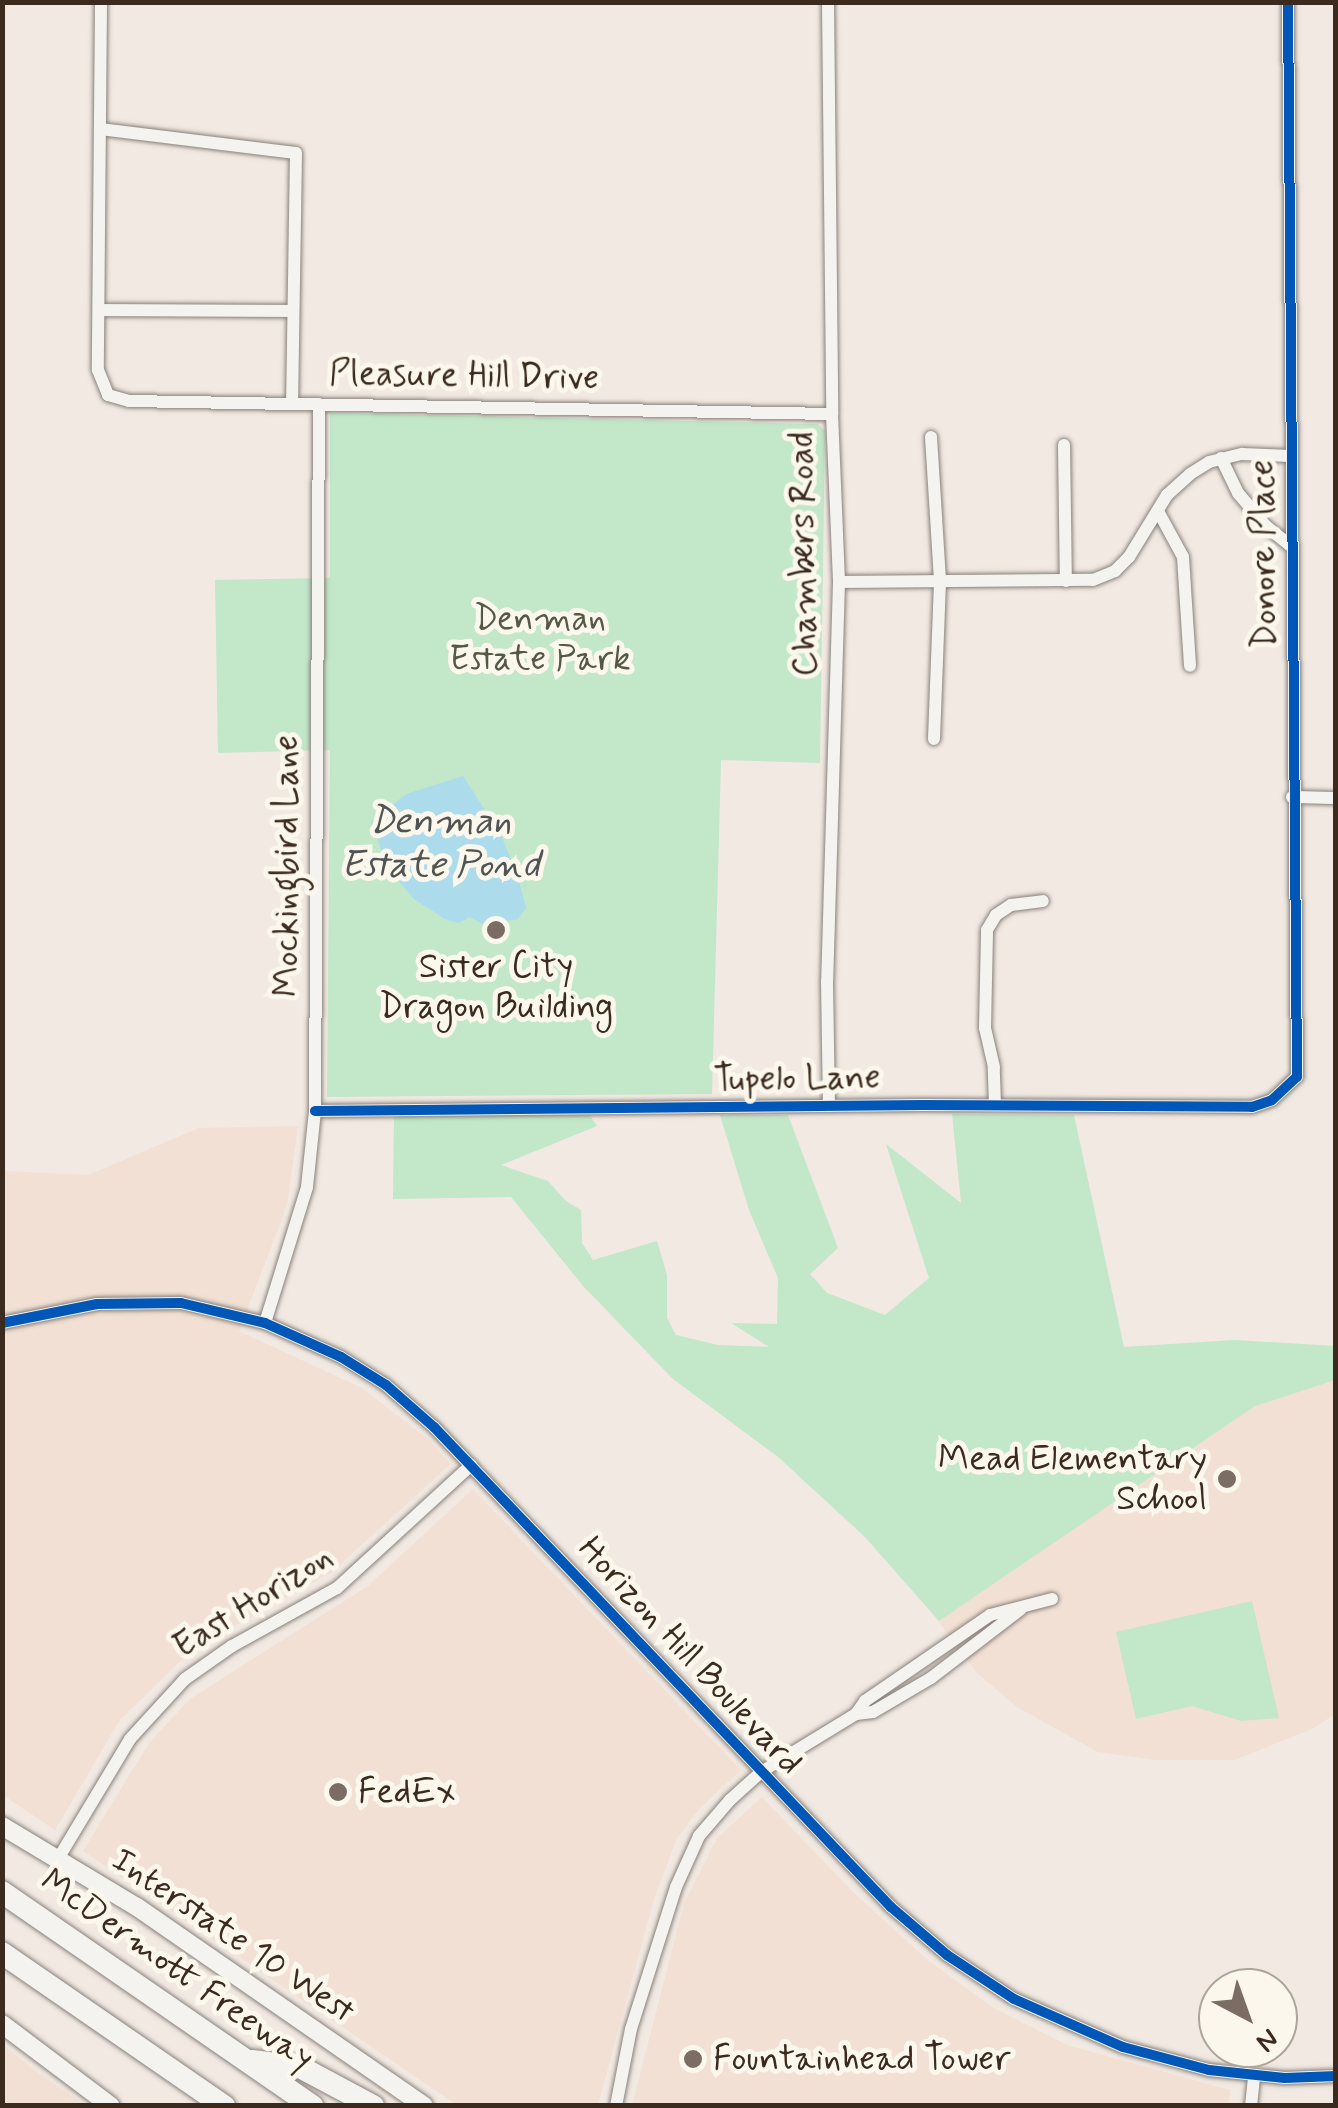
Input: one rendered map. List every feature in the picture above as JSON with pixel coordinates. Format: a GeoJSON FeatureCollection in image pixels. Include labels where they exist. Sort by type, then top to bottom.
{"type":"FeatureCollection","features":[{"type":"Feature","properties":{"kind":"highway","name":"McDermott Freeway"},"geometry":{"type":"LineString","coordinates":[[2,1892],[312,2106]]}},
{"type":"Feature","properties":{"kind":"highway"},"geometry":{"type":"LineString","coordinates":[[2,1953],[222,2106]]}},
{"type":"Feature","properties":{"kind":"highway"},"geometry":{"type":"LineString","coordinates":[[249,2060],[300,2067],[374,2106]]}},
{"type":"Feature","properties":{"kind":"main road","name":"Interstate 10 West"},"geometry":{"type":"LineString","coordinates":[[2,1826],[137,1907],[424,2106]]}},
{"type":"Feature","properties":{"kind":"main road"},"geometry":{"type":"LineString","coordinates":[[2,2024],[111,2106]]}},
{"type":"Feature","properties":{"kind":"street"},"geometry":{"type":"LineString","coordinates":[[101,2],[100,310],[292,311]]}},
{"type":"Feature","properties":{"kind":"street","name":"Chambers Road"},"geometry":{"type":"LineString","coordinates":[[828,2],[832,414],[840,582],[827,980],[830,1106]]}},
{"type":"Feature","properties":{"kind":"street","name":"Donore Place"},"geometry":{"type":"LineString","coordinates":[[1276,1096],[1298,1073],[1292,797],[1288,2]]}},
{"type":"Feature","properties":{"kind":"street"},"geometry":{"type":"LineString","coordinates":[[100,129],[296,153],[292,402]]}},
{"type":"Feature","properties":{"kind":"street","name":"Pleasure Hill Drive"},"geometry":{"type":"LineString","coordinates":[[100,310],[102,386],[108,396],[129,401],[832,414]]}},
{"type":"Feature","properties":{"kind":"street","name":"Mockingbird Lane"},"geometry":{"type":"LineString","coordinates":[[265,1323],[307,1188],[315,1112],[320,404]]}},
{"type":"Feature","properties":{"kind":"street"},"geometry":{"type":"LineString","coordinates":[[931,437],[940,582],[934,739]]}},
{"type":"Feature","properties":{"kind":"street"},"geometry":{"type":"LineString","coordinates":[[1064,445],[1066,581]]}},
{"type":"Feature","properties":{"kind":"street"},"geometry":{"type":"LineString","coordinates":[[840,582],[1093,580],[1122,565],[1190,474],[1222,458],[1290,456]]}},
{"type":"Feature","properties":{"kind":"street"},"geometry":{"type":"LineString","coordinates":[[1222,458],[1238,493],[1266,526],[1293,548]]}},
{"type":"Feature","properties":{"kind":"street"},"geometry":{"type":"LineString","coordinates":[[1158,512],[1183,557],[1190,666]]}},
{"type":"Feature","properties":{"kind":"street"},"geometry":{"type":"LineString","coordinates":[[1292,797],[1336,798]]}},
{"type":"Feature","properties":{"kind":"street"},"geometry":{"type":"LineString","coordinates":[[995,1105],[994,1067],[984,1028],[987,930],[996,915],[1011,905],[1043,901]]}},
{"type":"Feature","properties":{"kind":"street","name":"Tupelo Lane"},"geometry":{"type":"LineString","coordinates":[[315,1112],[995,1105],[1252,1107],[1276,1096]]}},
{"type":"Feature","properties":{"kind":"street","name":"Horizon Hill Boulevard"},"geometry":{"type":"LineString","coordinates":[[2,1324],[51,1311],[139,1301],[181,1303],[265,1323],[320,1345],[386,1385],[471,1465],[902,1918],[946,1956],[1014,2000],[1123,2047],[1208,2070],[1254,2076],[1336,2076]]}},
{"type":"Feature","properties":{"kind":"street","name":"East Horizon"},"geometry":{"type":"LineString","coordinates":[[58,1859],[130,1740],[185,1679],[232,1646],[337,1588],[471,1465]]}},
{"type":"Feature","properties":{"kind":"street"},"geometry":{"type":"LineString","coordinates":[[616,2106],[631,2029],[690,1853],[730,1800],[761,1772],[856,1714],[865,1701],[990,1615],[1052,1599]]}},
{"type":"Feature","properties":{"kind":"street"},"geometry":{"type":"LineString","coordinates":[[856,1714],[873,1712],[968,1652],[1024,1606]]}},
{"type":"Feature","properties":{"kind":"street"},"geometry":{"type":"LineString","coordinates":[[958,1637],[968,1652]]}},
{"type":"Feature","properties":{"kind":"street"},"geometry":{"type":"LineString","coordinates":[[1251,2106],[1254,2076]]}},
{"type":"Feature","properties":{"kind":"shaded area"},"geometry":{"type":"Polygon","coordinates":[[[298,1126],[287,1206],[239,1331],[362,1388],[428,1439],[451,1464],[332,1572],[216,1636],[179,1662],[120,1720],[55,1830],[3,1795],[3,1171],[88,1175],[199,1128],[298,1126]]]}},
{"type":"Feature","properties":{"kind":"shaded area","name":"Mead Elementary School"},"geometry":{"type":"Polygon","coordinates":[[[1335,1346],[1335,1714],[1314,1728],[1235,1760],[1157,1760],[1098,1752],[1017,1707],[977,1673],[931,1611],[1335,1346]]]}},
{"type":"Feature","properties":{"kind":"shaded area"},"geometry":{"type":"Polygon","coordinates":[[[473,1489],[741,1770],[700,1808],[677,1838],[654,1899],[598,2105],[457,2105],[83,1851],[149,1743],[190,1699],[368,1586],[473,1489]]]}},
{"type":"Feature","properties":{"kind":"shaded area"},"geometry":{"type":"Polygon","coordinates":[[[762,1797],[853,1892],[929,1961],[992,2007],[1067,2045],[1230,2090],[1229,2106],[632,2106],[684,1903],[717,1838],[762,1797]]]}},
{"type":"Feature","properties":{"kind":"shaded area"},"geometry":{"type":"Polygon","coordinates":[[[2,2044],[36,2071],[85,2105],[3,2105],[2,2044]]]}},
{"type":"Feature","properties":{"kind":"green space","name":"Denman Estate Park"},"geometry":{"type":"Polygon","coordinates":[[[330,413],[818,424],[825,431],[820,763],[721,760],[712,1094],[327,1097],[330,750],[218,753],[215,580],[330,578],[330,413]]]}},
{"type":"Feature","properties":{"kind":"green space"},"geometry":{"type":"Polygon","coordinates":[[[394,1114],[589,1114],[597,1126],[501,1165],[548,1181],[566,1201],[581,1210],[582,1243],[593,1260],[657,1241],[667,1275],[667,1318],[676,1335],[718,1345],[769,1347],[731,1323],[777,1324],[778,1278],[749,1210],[720,1115],[788,1115],[838,1248],[810,1274],[827,1293],[885,1315],[929,1278],[886,1144],[961,1203],[952,1114],[1074,1115],[1124,1347],[1235,1340],[1335,1346],[1335,1380],[1255,1406],[939,1621],[865,1537],[777,1456],[673,1379],[584,1287],[511,1197],[393,1199],[394,1114]]]}},
{"type":"Feature","properties":{"kind":"green space"},"geometry":{"type":"Polygon","coordinates":[[[1252,1601],[1279,1718],[1241,1721],[1192,1706],[1136,1719],[1116,1632],[1252,1601]]]}},
{"type":"Feature","properties":{"kind":"water","name":"Denman Estate Pond"},"geometry":{"type":"Polygon","coordinates":[[[463,776],[501,835],[517,874],[526,908],[518,919],[485,925],[469,917],[459,923],[445,919],[414,899],[389,870],[371,822],[406,794],[463,776]]]}},
{"type":"Feature","properties":{"kind":"cycle path"},"geometry":{"type":"LineString","coordinates":[[315,1111],[923,1105],[1252,1107],[1272,1100],[1297,1077],[1288,2]]}},
{"type":"Feature","properties":{"kind":"cycle path"},"geometry":{"type":"LineString","coordinates":[[2,1323],[97,1304],[181,1303],[265,1323],[341,1357],[386,1385],[434,1427],[891,1907],[947,1955],[1014,1999],[1123,2047],[1209,2070],[1285,2078],[1336,2076]]}},
{"type":"Feature","properties":{"kind":"place","name":"Sister City Dragon Building"},"geometry":{"type":"Point","coordinates":[496,930]}},
{"type":"Feature","properties":{"kind":"place","name":"Mead Elementary School"},"geometry":{"type":"Point","coordinates":[1227,1479]}},
{"type":"Feature","properties":{"kind":"place","name":"FedEx"},"geometry":{"type":"Point","coordinates":[338,1792]}},
{"type":"Feature","properties":{"kind":"place","name":"Fountainhead Tower"},"geometry":{"type":"Point","coordinates":[693,2059]}}]}
